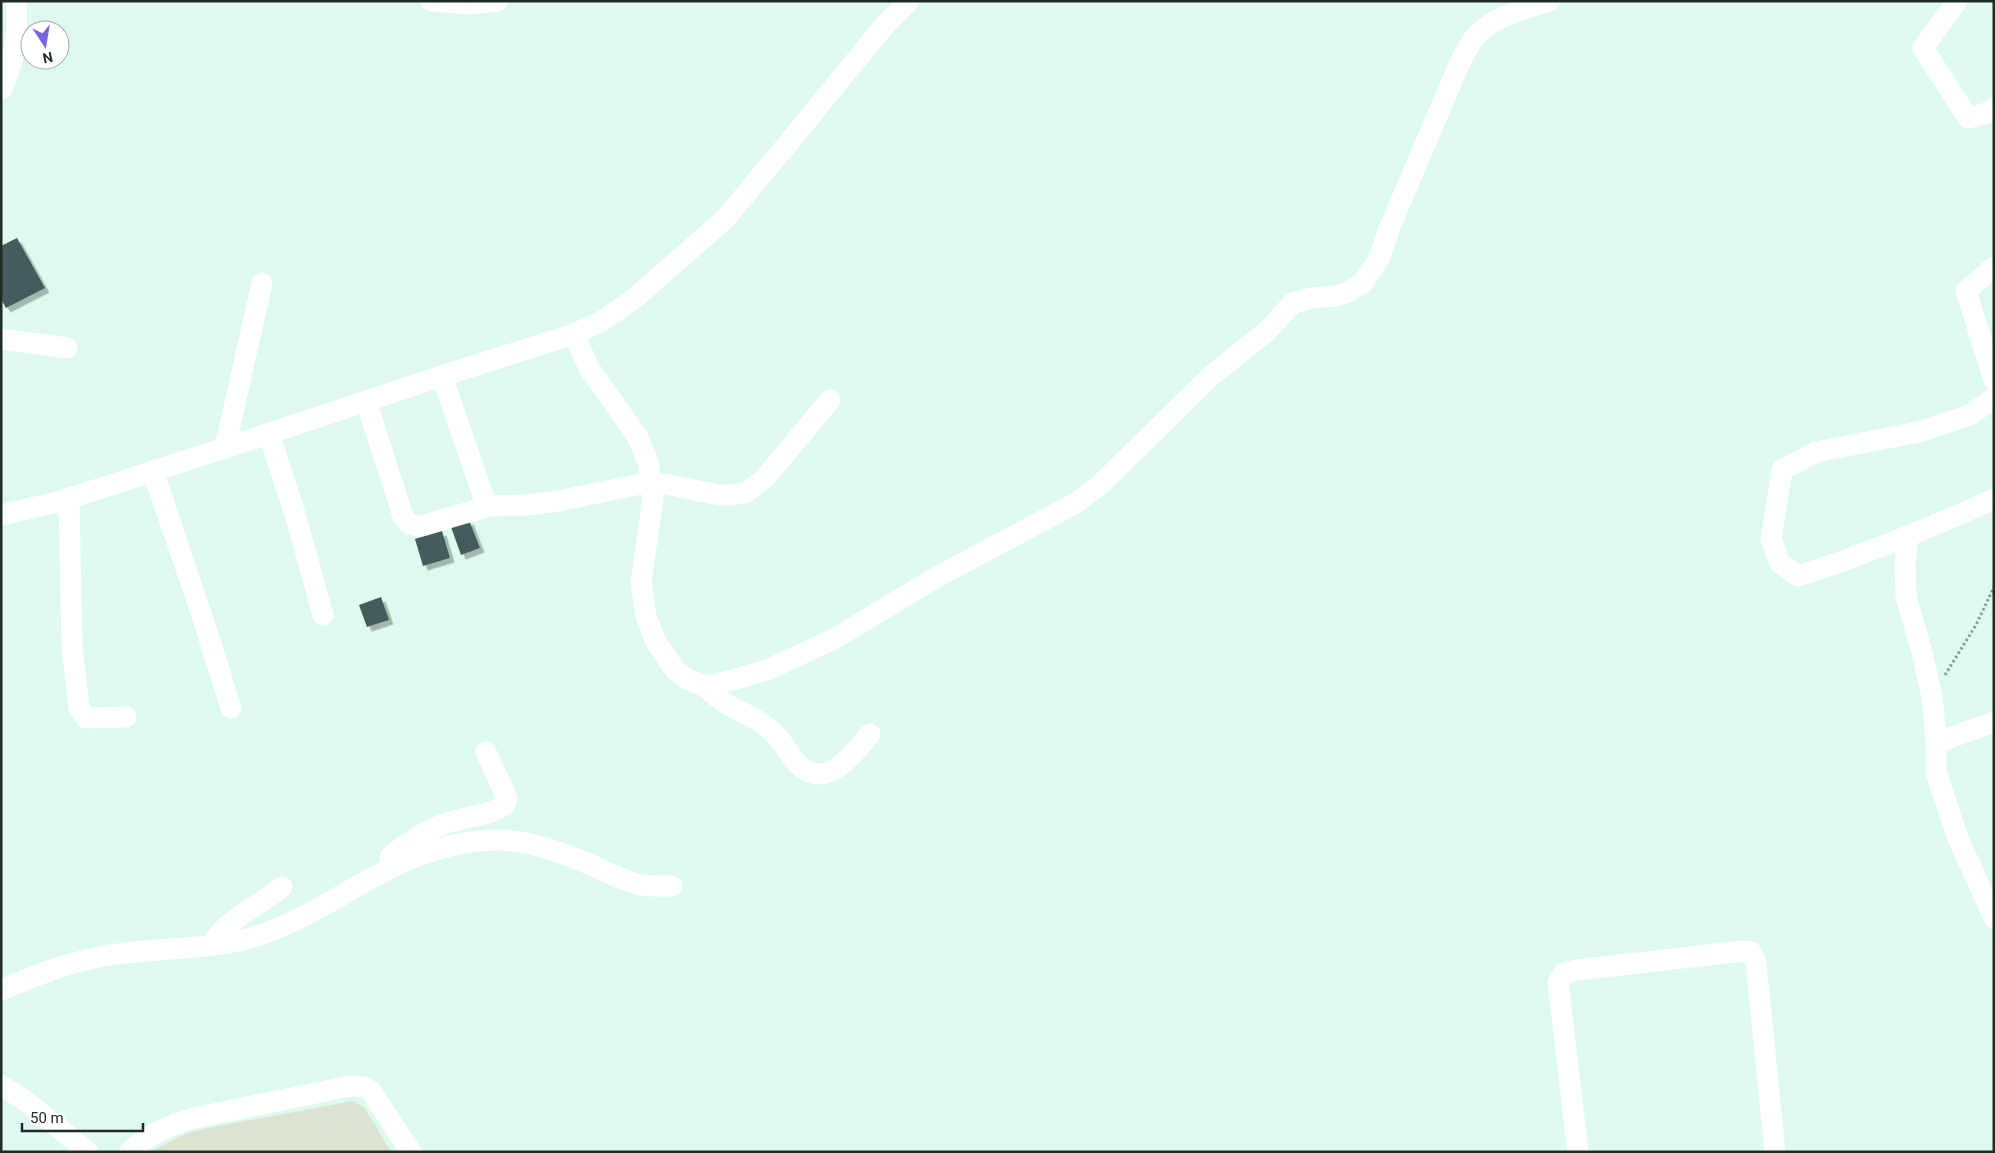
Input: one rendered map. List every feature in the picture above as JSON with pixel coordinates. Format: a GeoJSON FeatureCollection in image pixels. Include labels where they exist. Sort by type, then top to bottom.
{"type":"FeatureCollection","features":[{"type":"Feature","properties":{"kind":"street"},"geometry":{"type":"LineString","coordinates":[[1,90],[15,51],[18,25],[16,1]]}},
{"type":"Feature","properties":{"kind":"street"},"geometry":{"type":"LineString","coordinates":[[431,1],[467,4],[498,1]]}},
{"type":"Feature","properties":{"kind":"street"},"geometry":{"type":"LineString","coordinates":[[704,686],[767,670],[834,639],[935,578],[1076,504],[1100,485],[1212,375],[1266,332],[1293,303],[1312,298],[1336,296],[1346,293],[1363,283],[1380,257],[1389,229],[1458,67],[1472,42],[1497,20],[1550,1]]}},
{"type":"Feature","properties":{"kind":"street"},"geometry":{"type":"LineString","coordinates":[[1957,1],[1923,48],[1968,118],[1988,113],[1994,108]]}},
{"type":"Feature","properties":{"kind":"street"},"geometry":{"type":"LineString","coordinates":[[1,515],[69,498],[269,434],[574,334],[602,321],[635,298],[725,219],[884,26],[907,2]]}},
{"type":"Feature","properties":{"kind":"street"},"geometry":{"type":"LineString","coordinates":[[1994,267],[1966,291],[1994,380]]}},
{"type":"Feature","properties":{"kind":"street"},"geometry":{"type":"LineString","coordinates":[[225,448],[262,283]]}},
{"type":"Feature","properties":{"kind":"street"},"geometry":{"type":"LineString","coordinates":[[574,334],[589,368],[638,436],[648,462],[652,507],[641,583],[646,616],[655,640],[675,670],[687,679],[704,686],[724,702],[768,727],[778,737],[796,762],[810,773],[820,774],[840,766],[851,757],[870,734]]}},
{"type":"Feature","properties":{"kind":"street"},"geometry":{"type":"LineString","coordinates":[[1,339],[67,348]]}},
{"type":"Feature","properties":{"kind":"street"},"geometry":{"type":"LineString","coordinates":[[442,376],[487,507]]}},
{"type":"Feature","properties":{"kind":"street"},"geometry":{"type":"LineString","coordinates":[[1994,398],[1970,415],[1919,432],[1816,452],[1782,470],[1771,539],[1780,563],[1798,576],[1833,565],[1942,523],[1994,499]]}},
{"type":"Feature","properties":{"kind":"street"},"geometry":{"type":"LineString","coordinates":[[366,401],[403,516],[412,526],[421,526],[487,507],[558,501],[651,482],[719,495],[747,492],[765,478],[830,400]]}},
{"type":"Feature","properties":{"kind":"street"},"geometry":{"type":"LineString","coordinates":[[269,434],[295,514],[323,615]]}},
{"type":"Feature","properties":{"kind":"street"},"geometry":{"type":"LineString","coordinates":[[154,471],[231,708]]}},
{"type":"Feature","properties":{"kind":"street"},"geometry":{"type":"LineString","coordinates":[[69,498],[72,648],[79,708],[86,718],[126,717]]}},
{"type":"Feature","properties":{"kind":"street"},"geometry":{"type":"LineString","coordinates":[[1908,536],[1905,562],[1906,597],[1922,652],[1932,697],[1936,743],[1936,772],[1957,836],[1994,918]]}},
{"type":"Feature","properties":{"kind":"street"},"geometry":{"type":"LineString","coordinates":[[1936,743],[1994,722]]}},
{"type":"Feature","properties":{"kind":"street"},"geometry":{"type":"LineString","coordinates":[[376,875],[382,864],[393,854],[428,832],[450,822],[491,813],[505,805],[507,798],[486,752]]}},
{"type":"Feature","properties":{"kind":"street"},"geometry":{"type":"LineString","coordinates":[[1,990],[27,979],[105,956],[210,945],[266,933],[316,910],[376,875],[416,855],[466,841],[498,840],[518,842],[540,847],[638,884],[672,886]]}},
{"type":"Feature","properties":{"kind":"street"},"geometry":{"type":"LineString","coordinates":[[210,945],[230,922],[282,887]]}},
{"type":"Feature","properties":{"kind":"street"},"geometry":{"type":"LineString","coordinates":[[1578,1152],[1558,982],[1564,974],[1577,970],[1743,951],[1751,952],[1756,963],[1775,1152]]}},
{"type":"Feature","properties":{"kind":"street"},"geometry":{"type":"LineString","coordinates":[[1,1074],[27,1102]]}},
{"type":"Feature","properties":{"kind":"street"},"geometry":{"type":"LineString","coordinates":[[1,1085],[27,1102],[88,1152]]}},
{"type":"Feature","properties":{"kind":"street"},"geometry":{"type":"LineString","coordinates":[[130,1152],[149,1136],[169,1126],[194,1118],[350,1086],[364,1087],[372,1091],[411,1152]]}},
{"type":"Feature","properties":{"kind":"path"},"geometry":{"type":"LineString","coordinates":[[1932,697],[1976,625],[1994,587]]}},
{"type":"Feature","properties":{"kind":"green space"},"geometry":{"type":"Polygon","coordinates":[[[353,1101],[365,1108],[391,1152],[150,1152],[185,1134],[208,1128],[353,1101]]]}},
{"type":"Feature","properties":{"kind":"building"},"geometry":{"type":"Polygon","coordinates":[[[17,238],[45,288],[6,308],[1,299],[1,246],[17,238]]]}},
{"type":"Feature","properties":{"kind":"building"},"geometry":{"type":"Polygon","coordinates":[[[469,520],[480,548],[461,555],[451,527],[469,520]]]}},
{"type":"Feature","properties":{"kind":"building"},"geometry":{"type":"Polygon","coordinates":[[[442,531],[450,558],[423,566],[415,539],[442,531]]]}},
{"type":"Feature","properties":{"kind":"building"},"geometry":{"type":"Polygon","coordinates":[[[381,597],[389,620],[367,627],[359,605],[381,597]]]}}]}
